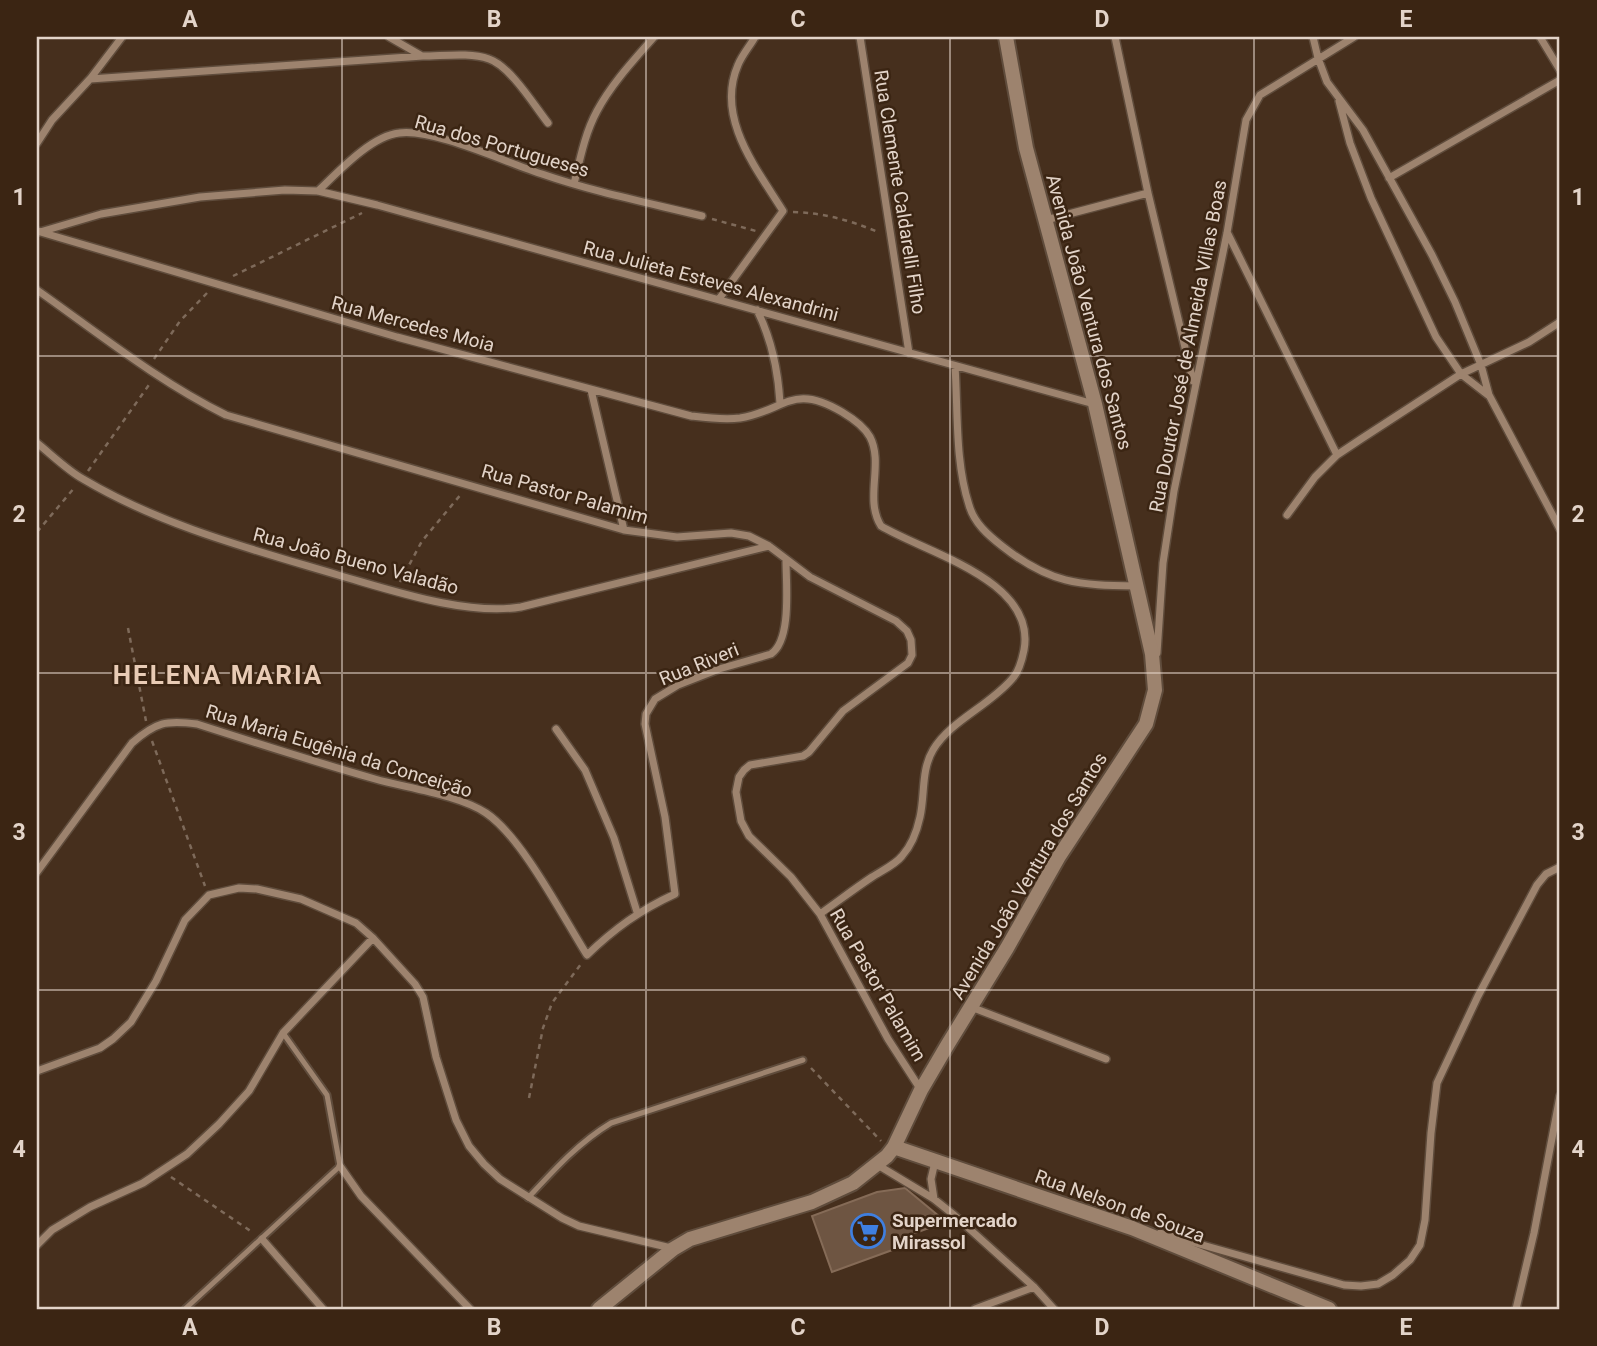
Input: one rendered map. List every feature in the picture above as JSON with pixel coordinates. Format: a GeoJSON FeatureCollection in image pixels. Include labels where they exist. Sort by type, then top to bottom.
{"type":"FeatureCollection","features":[{"type":"Feature","properties":{"kind":"main road","name":"Avenida João Ventura dos Santos"},"geometry":{"type":"LineString","coordinates":[[599,1309],[673,1249],[690,1239],[812,1202],[853,1183],[893,1149],[921,1090],[1058,858],[1146,724],[1152,707],[1156,675],[1137,586],[1095,404],[1026,148],[1006,37]]}},
{"type":"Feature","properties":{"kind":"main road","name":"Rua Nelson de Souza"},"geometry":{"type":"LineString","coordinates":[[893,1149],[1132,1228],[1329,1309]]}},
{"type":"Feature","properties":{"kind":"street"},"geometry":{"type":"LineString","coordinates":[[37,143],[52,120],[90,79],[122,37]]}},
{"type":"Feature","properties":{"kind":"street"},"geometry":{"type":"LineString","coordinates":[[389,37],[423,56]]}},
{"type":"Feature","properties":{"kind":"street"},"geometry":{"type":"LineString","coordinates":[[573,184],[597,110],[617,80],[654,37]]}},
{"type":"Feature","properties":{"kind":"street"},"geometry":{"type":"LineString","coordinates":[[719,299],[783,211],[743,146],[735,122],[733,81],[738,65],[755,37]]}},
{"type":"Feature","properties":{"kind":"street","name":"Rua Clemente Caldarelli Filho"},"geometry":{"type":"LineString","coordinates":[[860,37],[909,353]]}},
{"type":"Feature","properties":{"kind":"street"},"geometry":{"type":"LineString","coordinates":[[1115,37],[1148,193],[1194,385]]}},
{"type":"Feature","properties":{"kind":"street"},"geometry":{"type":"LineString","coordinates":[[1313,37],[1327,82],[1363,130],[1455,302],[1489,395],[1560,528]]}},
{"type":"Feature","properties":{"kind":"street","name":"Rua Doutor José de Almeida Villas Boas"},"geometry":{"type":"LineString","coordinates":[[1156,675],[1163,563],[1174,491],[1227,233],[1247,120],[1260,94],[1354,37]]}},
{"type":"Feature","properties":{"kind":"street"},"geometry":{"type":"LineString","coordinates":[[1540,37],[1560,70]]}},
{"type":"Feature","properties":{"kind":"street"},"geometry":{"type":"LineString","coordinates":[[90,79],[423,56],[474,56],[496,62],[516,81],[548,123]]}},
{"type":"Feature","properties":{"kind":"street"},"geometry":{"type":"LineString","coordinates":[[1389,178],[1560,80]]}},
{"type":"Feature","properties":{"kind":"street"},"geometry":{"type":"LineString","coordinates":[[1337,94],[1350,144],[1371,198],[1436,337],[1461,374],[1489,395]]}},
{"type":"Feature","properties":{"kind":"street","name":"Rua dos Portugueses"},"geometry":{"type":"LineString","coordinates":[[318,191],[372,145],[387,135],[401,132],[420,134],[473,149],[573,184],[702,216]]}},
{"type":"Feature","properties":{"kind":"street"},"geometry":{"type":"LineString","coordinates":[[37,233],[101,214],[200,197],[285,190],[318,191]]}},
{"type":"Feature","properties":{"kind":"street","name":"Rua Julieta Esteves Alexandrini"},"geometry":{"type":"LineString","coordinates":[[318,191],[1095,404]]}},
{"type":"Feature","properties":{"kind":"street"},"geometry":{"type":"LineString","coordinates":[[1045,220],[1148,193]]}},
{"type":"Feature","properties":{"kind":"street","name":"Rua Mercedes Moia"},"geometry":{"type":"LineString","coordinates":[[37,233],[691,416],[742,418],[796,398],[827,403],[852,418],[870,437],[874,452],[874,509],[881,526],[952,560],[1002,591],[1015,606],[1025,641],[1021,662],[1014,677],[986,705],[953,727],[932,751],[926,767],[918,825],[912,842],[901,857],[820,914]]}},
{"type":"Feature","properties":{"kind":"street"},"geometry":{"type":"LineString","coordinates":[[1227,233],[1337,455]]}},
{"type":"Feature","properties":{"kind":"street","name":"Rua Pastor Palamim"},"geometry":{"type":"LineString","coordinates":[[37,290],[157,374],[226,415],[624,530],[677,537],[741,534],[769,546],[837,593],[896,621],[907,631],[913,648],[908,663],[843,711],[803,756],[750,765],[739,777],[736,792],[741,821],[749,836],[791,877],[820,914],[888,1039],[921,1090]]}},
{"type":"Feature","properties":{"kind":"street"},"geometry":{"type":"LineString","coordinates":[[757,310],[774,351],[779,375],[780,403]]}},
{"type":"Feature","properties":{"kind":"street"},"geometry":{"type":"LineString","coordinates":[[1287,515],[1315,477],[1337,455],[1461,374],[1529,342],[1560,322]]}},
{"type":"Feature","properties":{"kind":"street"},"geometry":{"type":"LineString","coordinates":[[955,366],[965,493],[970,509],[985,533],[1027,564],[1054,578],[1086,584],[1137,586]]}},
{"type":"Feature","properties":{"kind":"street"},"geometry":{"type":"LineString","coordinates":[[591,390],[624,530]]}},
{"type":"Feature","properties":{"kind":"street","name":"Rua João Bueno Valadão"},"geometry":{"type":"LineString","coordinates":[[37,443],[82,479],[157,516],[211,538],[396,591],[468,607],[505,610],[769,546]]}},
{"type":"Feature","properties":{"kind":"street","name":"Rua Riveri"},"geometry":{"type":"LineString","coordinates":[[637,912],[674,894],[665,817],[645,724],[646,714],[655,699],[678,685],[778,650],[783,636],[786,560]]}},
{"type":"Feature","properties":{"kind":"street","name":"Rua Maria Eugênia da Conceição"},"geometry":{"type":"LineString","coordinates":[[148,729],[175,721],[197,724],[374,779],[465,803],[486,813],[506,830],[530,863],[587,955]]}},
{"type":"Feature","properties":{"kind":"street"},"geometry":{"type":"LineString","coordinates":[[37,872],[132,743],[148,729]]}},
{"type":"Feature","properties":{"kind":"street"},"geometry":{"type":"LineString","coordinates":[[556,729],[585,770],[614,838],[637,912],[587,955]]}},
{"type":"Feature","properties":{"kind":"street"},"geometry":{"type":"LineString","coordinates":[[1132,1228],[1163,1234],[1344,1284],[1378,1284],[1393,1275],[1420,1245],[1426,1220],[1434,1102],[1443,1067],[1537,885],[1546,874],[1560,867]]}},
{"type":"Feature","properties":{"kind":"street"},"geometry":{"type":"LineString","coordinates":[[37,1071],[100,1048],[113,1040],[131,1022],[156,981],[185,920],[209,895],[248,888],[301,899],[356,923],[373,938],[424,997],[436,1057],[456,1120],[469,1146],[484,1164],[528,1198],[579,1226],[673,1249]]}},
{"type":"Feature","properties":{"kind":"street"},"geometry":{"type":"LineString","coordinates":[[37,1245],[52,1230],[90,1207],[162,1171],[195,1146],[249,1091],[284,1033],[373,938]]}},
{"type":"Feature","properties":{"kind":"street"},"geometry":{"type":"LineString","coordinates":[[971,1007],[1106,1059]]}},
{"type":"Feature","properties":{"kind":"street"},"geometry":{"type":"LineString","coordinates":[[1516,1309],[1534,1233],[1560,1096]]}},
{"type":"Feature","properties":{"kind":"street"},"geometry":{"type":"LineString","coordinates":[[934,1162],[931,1179],[934,1199]]}},
{"type":"Feature","properties":{"kind":"street"},"geometry":{"type":"LineString","coordinates":[[876,1164],[934,1199],[1034,1287],[1054,1309]]}},
{"type":"Feature","properties":{"kind":"street"},"geometry":{"type":"LineString","coordinates":[[340,1166],[361,1196],[470,1309]]}},
{"type":"Feature","properties":{"kind":"street"},"geometry":{"type":"LineString","coordinates":[[262,1239],[323,1309]]}},
{"type":"Feature","properties":{"kind":"street"},"geometry":{"type":"LineString","coordinates":[[975,1309],[1034,1287]]}},
{"type":"Feature","properties":{"kind":"lane"},"geometry":{"type":"LineString","coordinates":[[185,1309],[340,1166],[327,1095],[284,1033]]}},
{"type":"Feature","properties":{"kind":"lane"},"geometry":{"type":"LineString","coordinates":[[528,1198],[570,1154],[590,1136],[611,1123],[803,1060]]}},
{"type":"Feature","properties":{"kind":"path"},"geometry":{"type":"LineString","coordinates":[[148,368],[180,321],[216,285],[377,205]]}},
{"type":"Feature","properties":{"kind":"path"},"geometry":{"type":"LineString","coordinates":[[783,211],[817,212],[847,219],[890,237]]}},
{"type":"Feature","properties":{"kind":"path"},"geometry":{"type":"LineString","coordinates":[[702,216],[768,235]]}},
{"type":"Feature","properties":{"kind":"path"},"geometry":{"type":"LineString","coordinates":[[37,532],[82,479],[157,374]]}},
{"type":"Feature","properties":{"kind":"path"},"geometry":{"type":"LineString","coordinates":[[396,591],[422,541],[470,484]]}},
{"type":"Feature","properties":{"kind":"path"},"geometry":{"type":"LineString","coordinates":[[128,628],[148,729],[209,895]]}},
{"type":"Feature","properties":{"kind":"path"},"geometry":{"type":"LineString","coordinates":[[529,1098],[543,1028],[552,1003],[587,955]]}},
{"type":"Feature","properties":{"kind":"path"},"geometry":{"type":"LineString","coordinates":[[803,1060],[893,1149]]}},
{"type":"Feature","properties":{"kind":"path"},"geometry":{"type":"LineString","coordinates":[[162,1171],[262,1239]]}},
{"type":"Feature","properties":{"kind":"building","name":"Supermercado Mirassol"},"geometry":{"type":"Polygon","coordinates":[[[905,1188],[946,1222],[893,1241],[895,1249],[832,1272],[812,1216],[877,1192],[905,1188]]]}},
{"type":"Feature","properties":{"kind":"place","name":"Supermercado Mirassol"},"geometry":{"type":"Point","coordinates":[868,1231]}},
{"type":"Feature","properties":{"kind":"district","name":"HELENA MARIA"},"geometry":{"type":"Point","coordinates":[218,675]}}]}
